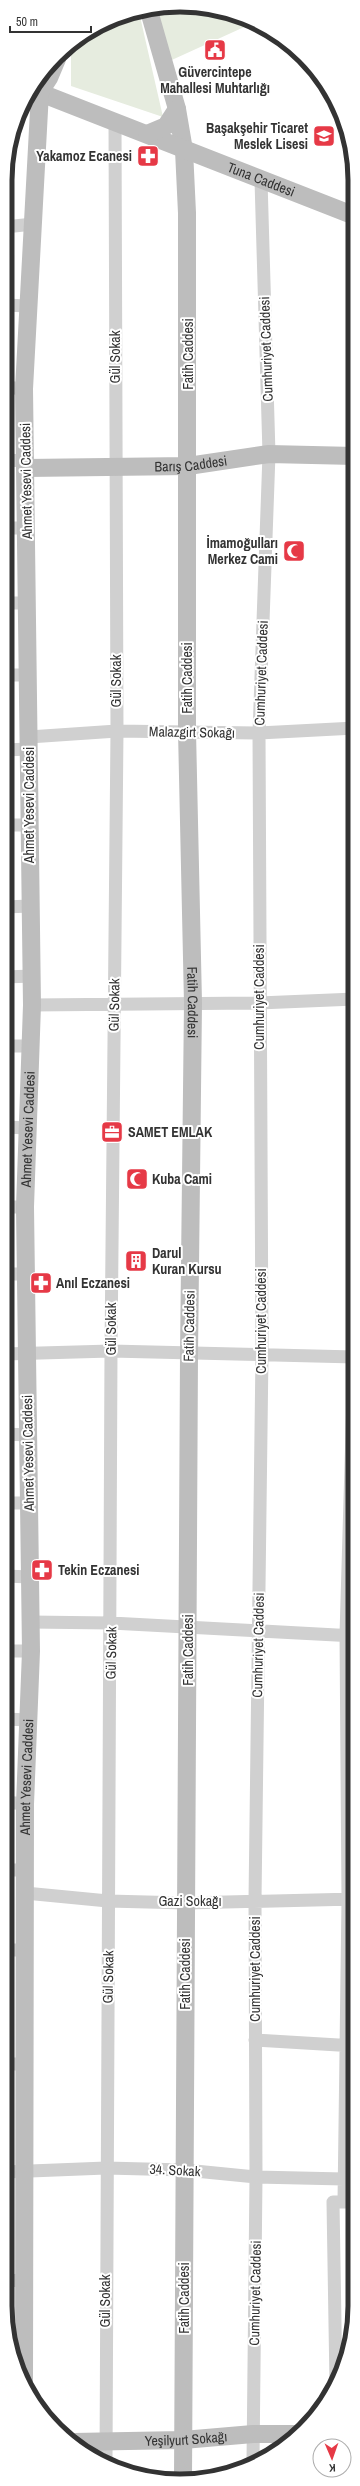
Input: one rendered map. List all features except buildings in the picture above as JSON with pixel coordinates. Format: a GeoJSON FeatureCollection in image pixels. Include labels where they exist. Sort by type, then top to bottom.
{"type":"FeatureCollection","features":[{"type":"Feature","properties":{"kind":"main road","name":"Fatih Caddesi"},"geometry":{"type":"LineString","coordinates":[[150,14],[177,108],[184,150],[187,212],[187,731],[193,1003],[189,1354],[183,2474]]}},
{"type":"Feature","properties":{"kind":"main road"},"geometry":{"type":"LineString","coordinates":[[55,68],[60,84],[69,104]]}},
{"type":"Feature","properties":{"kind":"main road","name":"Tuna Caddesi"},"geometry":{"type":"LineString","coordinates":[[38,91],[348,213]]}},
{"type":"Feature","properties":{"kind":"main road","name":"Ahmet Yesevi Caddesi"},"geometry":{"type":"LineString","coordinates":[[24,2368],[25,1804],[31,1651],[25,1207],[32,976],[24,389],[33,224],[37,92]]}},
{"type":"Feature","properties":{"kind":"main road"},"geometry":{"type":"LineString","coordinates":[[147,134],[166,126],[177,108]]}},
{"type":"Feature","properties":{"kind":"main road","name":"Barış Caddesi"},"geometry":{"type":"LineString","coordinates":[[26,464],[115,467],[188,466],[269,454],[348,456]]}},
{"type":"Feature","properties":{"kind":"main road","name":"Yeşilyurt Sokağı"},"geometry":{"type":"LineString","coordinates":[[82,2442],[183,2440],[253,2434],[288,2434]]}},
{"type":"Feature","properties":{"kind":"street","name":"Gül Sokak"},"geometry":{"type":"LineString","coordinates":[[106,2457],[106,2168],[111,1623],[111,1351],[117,731],[115,121]]}},
{"type":"Feature","properties":{"kind":"street","name":"Cumhuriyet Caddesi"},"geometry":{"type":"LineString","coordinates":[[253,2457],[256,2176],[255,1900],[262,1354],[258,1003],[259,733],[269,454],[261,180]]}},
{"type":"Feature","properties":{"kind":"street"},"geometry":{"type":"LineString","coordinates":[[12,226],[33,224]]}},
{"type":"Feature","properties":{"kind":"street"},"geometry":{"type":"LineString","coordinates":[[12,305],[28,306]]}},
{"type":"Feature","properties":{"kind":"street"},"geometry":{"type":"LineString","coordinates":[[12,388],[24,389]]}},
{"type":"Feature","properties":{"kind":"street"},"geometry":{"type":"LineString","coordinates":[[12,461],[26,464]]}},
{"type":"Feature","properties":{"kind":"street"},"geometry":{"type":"LineString","coordinates":[[12,528],[27,528]]}},
{"type":"Feature","properties":{"kind":"street"},"geometry":{"type":"LineString","coordinates":[[12,603],[28,603]]}},
{"type":"Feature","properties":{"kind":"street"},"geometry":{"type":"LineString","coordinates":[[12,675],[28,675]]}},
{"type":"Feature","properties":{"kind":"street","name":"Malazgirt Sokağı"},"geometry":{"type":"LineString","coordinates":[[12,748],[29,743],[117,731],[259,733],[348,728]]}},
{"type":"Feature","properties":{"kind":"street"},"geometry":{"type":"LineString","coordinates":[[12,825],[30,824]]}},
{"type":"Feature","properties":{"kind":"street"},"geometry":{"type":"LineString","coordinates":[[12,907],[30,906]]}},
{"type":"Feature","properties":{"kind":"street"},"geometry":{"type":"LineString","coordinates":[[12,977],[32,976]]}},
{"type":"Feature","properties":{"kind":"street"},"geometry":{"type":"LineString","coordinates":[[32,1005],[114,1006],[348,999]]}},
{"type":"Feature","properties":{"kind":"street"},"geometry":{"type":"LineString","coordinates":[[12,1046],[31,1046]]}},
{"type":"Feature","properties":{"kind":"street"},"geometry":{"type":"LineString","coordinates":[[12,1127],[28,1128]]}},
{"type":"Feature","properties":{"kind":"street"},"geometry":{"type":"LineString","coordinates":[[12,1207],[25,1207]]}},
{"type":"Feature","properties":{"kind":"street"},"geometry":{"type":"LineString","coordinates":[[12,1274],[25,1274]]}},
{"type":"Feature","properties":{"kind":"street"},"geometry":{"type":"LineString","coordinates":[[12,1354],[111,1351],[348,1357]]}},
{"type":"Feature","properties":{"kind":"street"},"geometry":{"type":"LineString","coordinates":[[12,1434],[28,1435]]}},
{"type":"Feature","properties":{"kind":"street"},"geometry":{"type":"LineString","coordinates":[[12,1503],[28,1503]]}},
{"type":"Feature","properties":{"kind":"street"},"geometry":{"type":"LineString","coordinates":[[12,1576],[30,1576]]}},
{"type":"Feature","properties":{"kind":"street"},"geometry":{"type":"LineString","coordinates":[[30,1622],[111,1623],[188,1627],[258,1633],[348,1636]]}},
{"type":"Feature","properties":{"kind":"street"},"geometry":{"type":"LineString","coordinates":[[12,1651],[31,1651]]}},
{"type":"Feature","properties":{"kind":"street"},"geometry":{"type":"LineString","coordinates":[[12,1719],[28,1720]]}},
{"type":"Feature","properties":{"kind":"street"},"geometry":{"type":"LineString","coordinates":[[12,1803],[25,1804]]}},
{"type":"Feature","properties":{"kind":"street"},"geometry":{"type":"LineString","coordinates":[[12,1870],[26,1870]]}},
{"type":"Feature","properties":{"kind":"street","name":"Gazi Sokağı"},"geometry":{"type":"LineString","coordinates":[[25,1893],[108,1901],[186,1903],[255,1900],[348,1899]]}},
{"type":"Feature","properties":{"kind":"street"},"geometry":{"type":"LineString","coordinates":[[12,1950],[24,1950]]}},
{"type":"Feature","properties":{"kind":"street"},"geometry":{"type":"LineString","coordinates":[[255,2040],[348,2045]]}},
{"type":"Feature","properties":{"kind":"street"},"geometry":{"type":"LineString","coordinates":[[12,2064],[24,2064]]}},
{"type":"Feature","properties":{"kind":"street"},"geometry":{"type":"LineString","coordinates":[[337,2365],[348,2102]]}},
{"type":"Feature","properties":{"kind":"street","name":"34. Sokak"},"geometry":{"type":"LineString","coordinates":[[12,2172],[106,2168],[185,2170],[256,2176],[344,2179]]}},
{"type":"Feature","properties":{"kind":"street"},"geometry":{"type":"LineString","coordinates":[[12,2280],[25,2281]]}},
{"type":"Feature","properties":{"kind":"shaded area"},"geometry":{"type":"Polygon","coordinates":[[[169,12],[202,13],[234,21],[246,26],[163,64],[152,14],[169,12]]]}},
{"type":"Feature","properties":{"kind":"shaded area"},"geometry":{"type":"Polygon","coordinates":[[[140,17],[163,117],[71,86],[71,52],[87,40],[106,29],[140,17]]]}},
{"type":"Feature","properties":{"kind":"place","name":"Güvercintepe Mahallesi Muhtarlığı"},"geometry":{"type":"Point","coordinates":[215,50]}},
{"type":"Feature","properties":{"kind":"place","name":"Başakşehir Ticaret Meslek Lisesi"},"geometry":{"type":"Point","coordinates":[324,136]}},
{"type":"Feature","properties":{"kind":"place","name":"Yakamoz Ecanesi"},"geometry":{"type":"Point","coordinates":[148,156]}},
{"type":"Feature","properties":{"kind":"place","name":"İmamoğulları Merkez Cami"},"geometry":{"type":"Point","coordinates":[294,551]}},
{"type":"Feature","properties":{"kind":"place","name":"SAMET EMLAK"},"geometry":{"type":"Point","coordinates":[112,1132]}},
{"type":"Feature","properties":{"kind":"place","name":"Kuba Cami"},"geometry":{"type":"Point","coordinates":[137,1179]}},
{"type":"Feature","properties":{"kind":"place","name":"Darul Kuran Kursu"},"geometry":{"type":"Point","coordinates":[136,1261]}},
{"type":"Feature","properties":{"kind":"place","name":"Anıl Eczanesi"},"geometry":{"type":"Point","coordinates":[41,1283]}},
{"type":"Feature","properties":{"kind":"place","name":"Tekin Eczanesi"},"geometry":{"type":"Point","coordinates":[42,1570]}}]}
